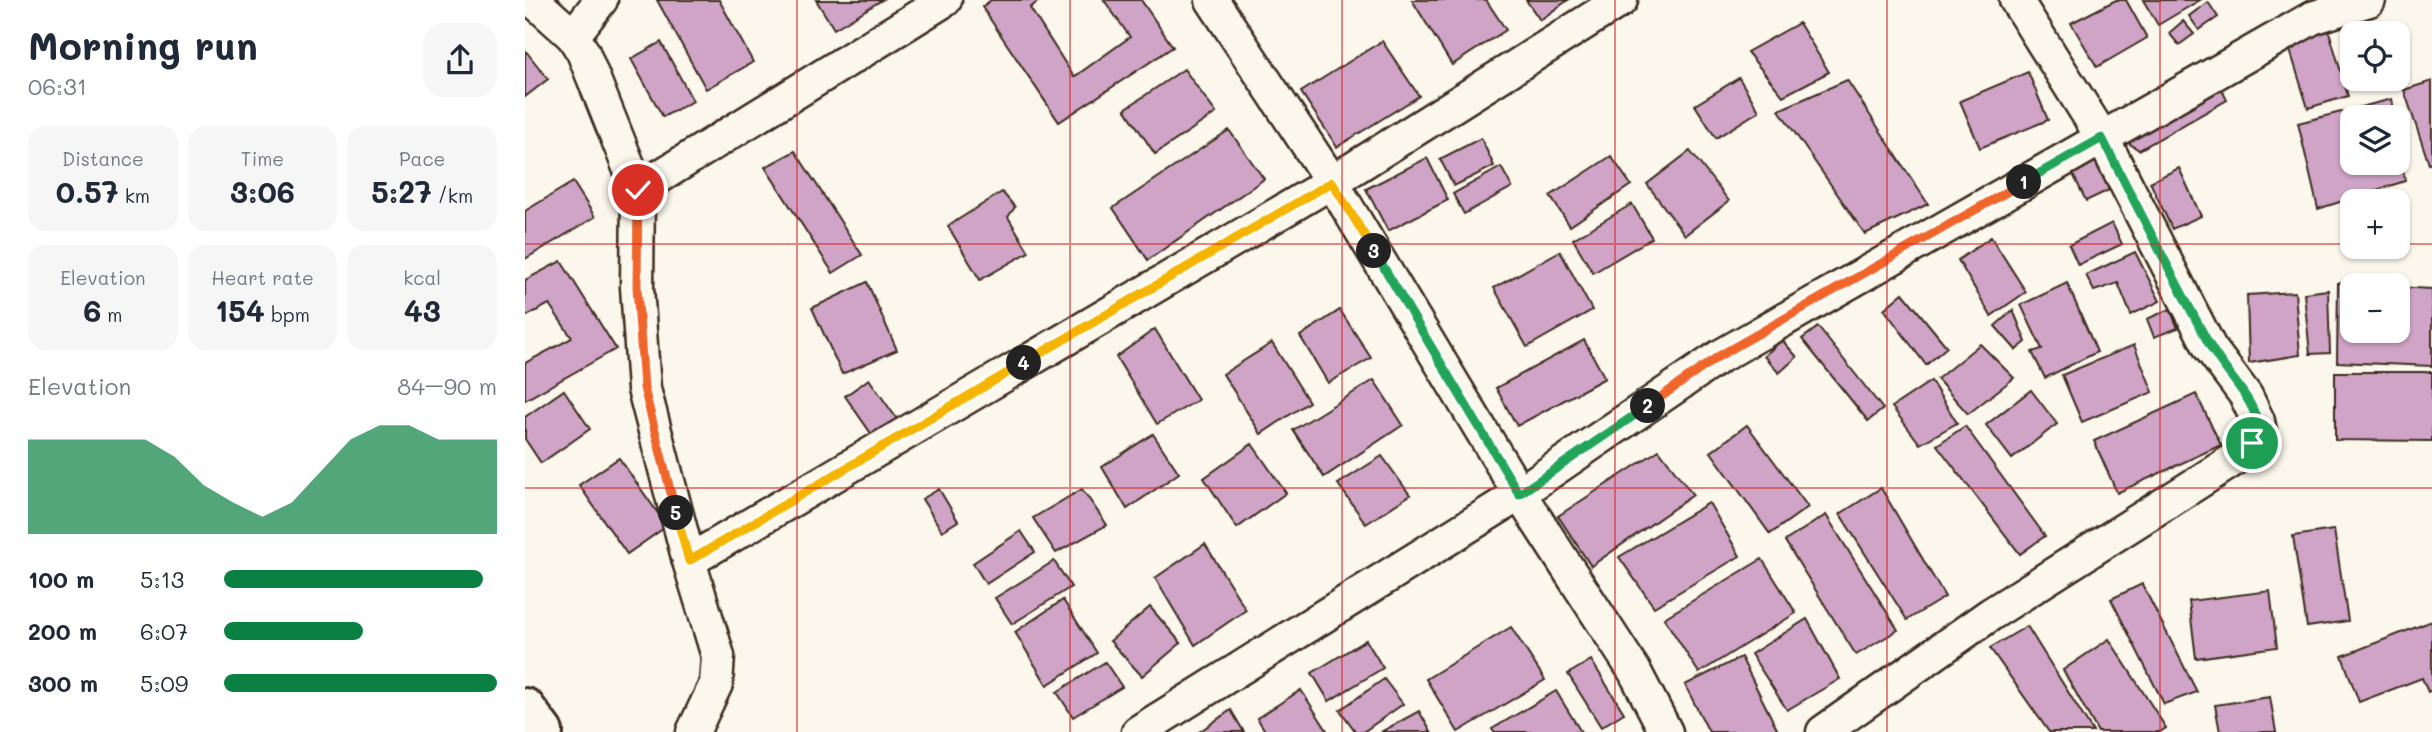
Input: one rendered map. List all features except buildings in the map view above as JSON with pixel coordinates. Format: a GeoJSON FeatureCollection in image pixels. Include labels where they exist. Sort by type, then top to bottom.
{"type":"FeatureCollection","features":[{"type":"Feature","properties":{"kind":"main road"},"geometry":{"type":"LineString","coordinates":[[525,708],[543,732]]}},
{"type":"Feature","properties":{"kind":"street"},"geometry":{"type":"LineString","coordinates":[[533,0],[573,36],[583,52],[638,190],[637,287],[644,388],[689,561],[718,656],[716,684],[694,732]]}},
{"type":"Feature","properties":{"kind":"street"},"geometry":{"type":"LineString","coordinates":[[573,36],[601,0]]}},
{"type":"Feature","properties":{"kind":"street"},"geometry":{"type":"LineString","coordinates":[[638,190],[945,0]]}},
{"type":"Feature","properties":{"kind":"street"},"geometry":{"type":"LineString","coordinates":[[1212,0],[1332,182],[1519,494],[1635,672],[1666,732]]}},
{"type":"Feature","properties":{"kind":"street"},"geometry":{"type":"LineString","coordinates":[[689,561],[1332,182],[1621,0]]}},
{"type":"Feature","properties":{"kind":"street"},"geometry":{"type":"LineString","coordinates":[[1823,732],[1991,614],[2235,458],[2260,432],[2246,396],[2210,348],[2102,138],[2016,0]]}},
{"type":"Feature","properties":{"kind":"street"},"geometry":{"type":"LineString","coordinates":[[1138,732],[1519,494],[1719,356],[2312,18],[2368,0]]}},
{"type":"Feature","properties":{"kind":"route"},"geometry":{"type":"LineString","coordinates":[[638,190],[637,287],[644,388],[689,561],[1332,182],[1519,494],[1719,356],[2102,138],[2210,348],[2246,396],[2260,432],[2252,443]]}}]}
